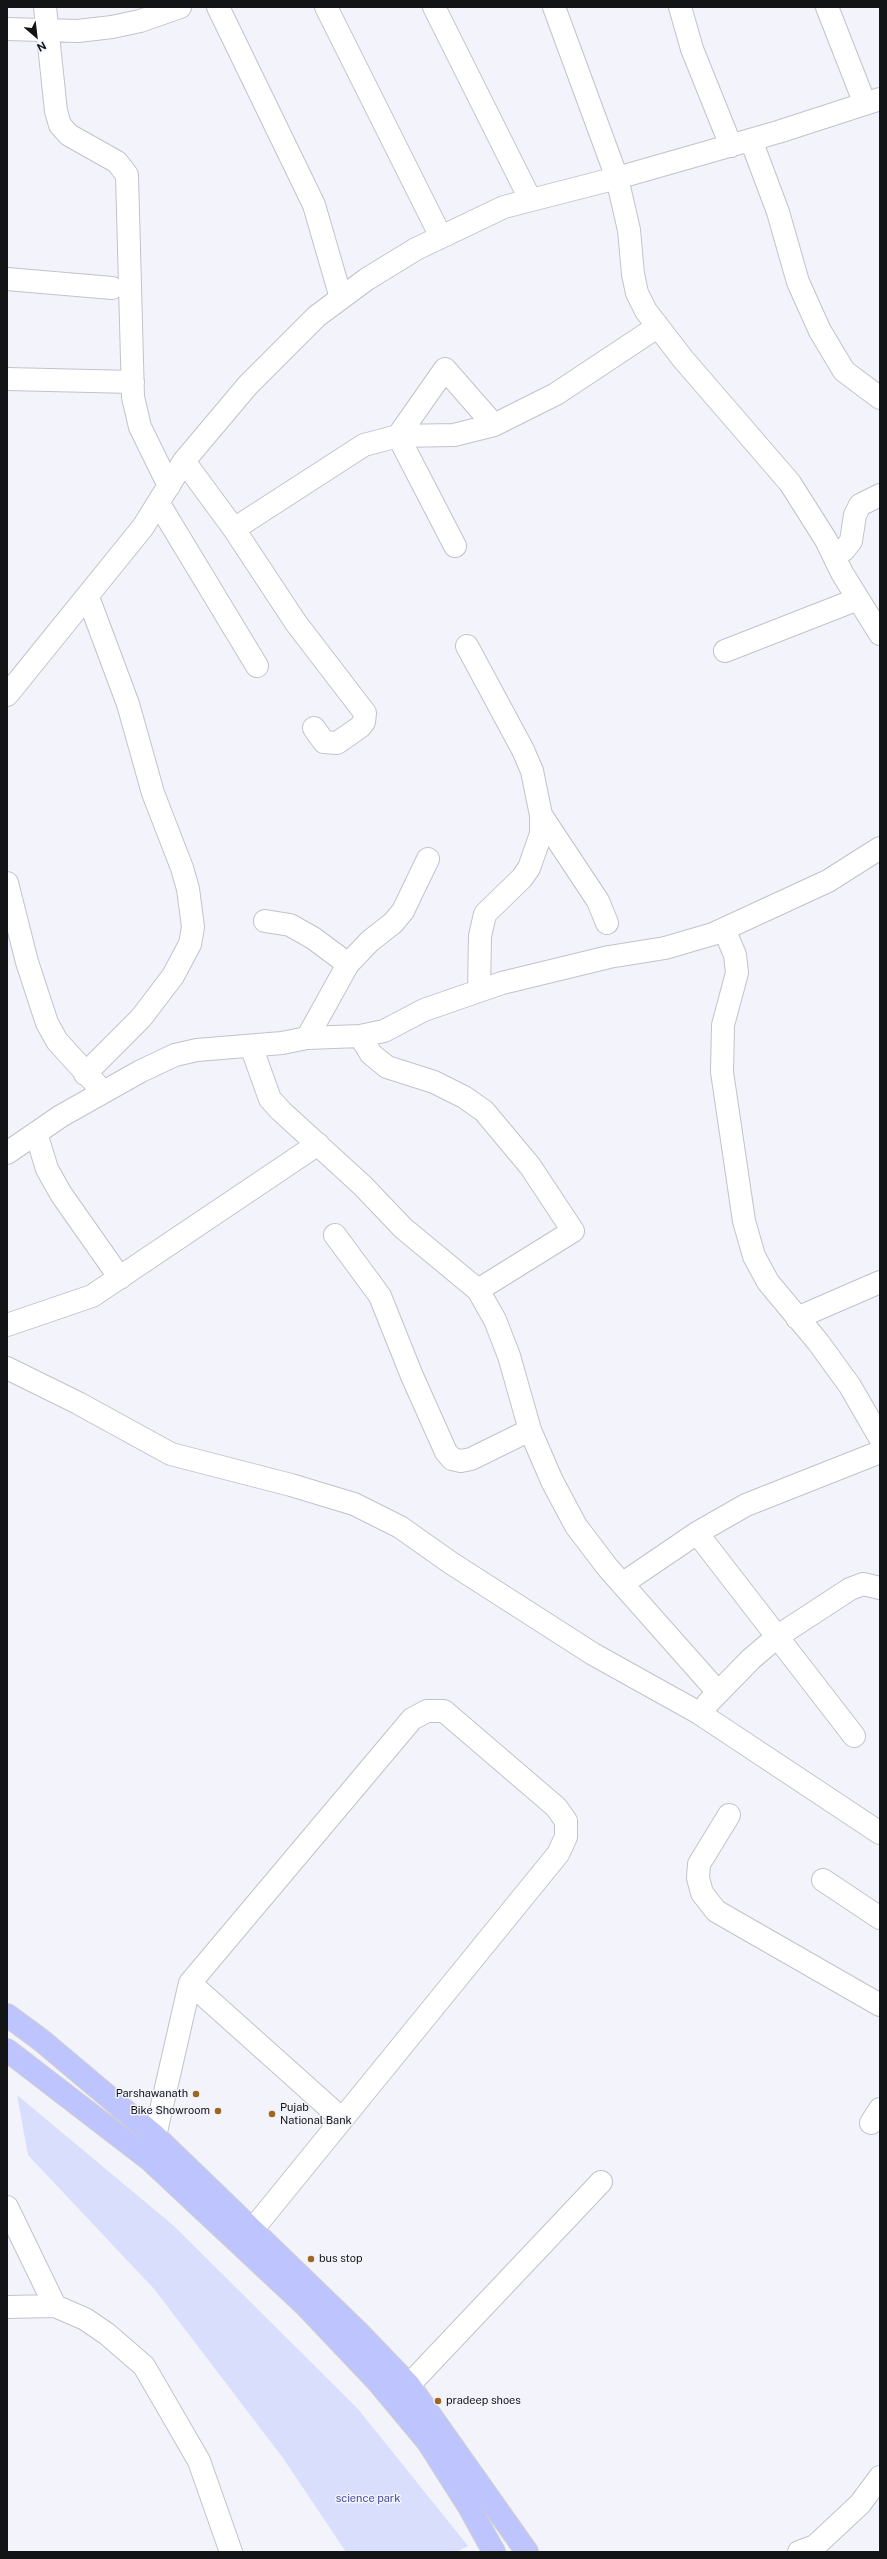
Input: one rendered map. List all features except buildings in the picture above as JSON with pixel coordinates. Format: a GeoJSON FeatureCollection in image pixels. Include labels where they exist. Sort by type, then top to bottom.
{"type":"FeatureCollection","features":[{"type":"Feature","properties":{"kind":"main road"},"geometry":{"type":"LineString","coordinates":[[7,2015],[41,2040],[155,2136],[253,2229],[409,2385],[527,2552]]}},
{"type":"Feature","properties":{"kind":"main road"},"geometry":{"type":"LineString","coordinates":[[7,2050],[150,2160],[305,2305],[378,2382],[428,2442],[468,2505],[494,2552]]}},
{"type":"Feature","properties":{"kind":"street"},"geometry":{"type":"LineString","coordinates":[[45,7],[56,111],[60,125],[69,135],[117,162],[127,175],[133,382],[135,409],[140,427],[164,495],[257,666]]}},
{"type":"Feature","properties":{"kind":"street"},"geometry":{"type":"LineString","coordinates":[[7,29],[78,31],[112,27],[140,22],[180,7]]}},
{"type":"Feature","properties":{"kind":"street"},"geometry":{"type":"LineString","coordinates":[[218,7],[314,205],[341,298]]}},
{"type":"Feature","properties":{"kind":"street"},"geometry":{"type":"LineString","coordinates":[[326,7],[441,237]]}},
{"type":"Feature","properties":{"kind":"street"},"geometry":{"type":"LineString","coordinates":[[434,7],[530,199]]}},
{"type":"Feature","properties":{"kind":"street"},"geometry":{"type":"LineString","coordinates":[[554,7],[618,178],[629,230],[631,262],[637,292],[657,327],[782,474],[833,554],[858,599],[880,634]]}},
{"type":"Feature","properties":{"kind":"street"},"geometry":{"type":"LineString","coordinates":[[680,7],[692,49],[778,212],[798,282],[820,331],[844,371],[880,398]]}},
{"type":"Feature","properties":{"kind":"street"},"geometry":{"type":"LineString","coordinates":[[7,695],[88,597],[164,495],[184,462],[248,385],[316,316],[367,279],[416,249],[504,207],[530,199],[618,178],[741,143],[872,101],[826,7]]}},
{"type":"Feature","properties":{"kind":"street"},"geometry":{"type":"LineString","coordinates":[[7,279],[112,288]]}},
{"type":"Feature","properties":{"kind":"street"},"geometry":{"type":"LineString","coordinates":[[234,529],[364,445],[398,436],[454,435],[494,425],[556,394],[657,327]]}},
{"type":"Feature","properties":{"kind":"street"},"geometry":{"type":"LineString","coordinates":[[398,436],[445,368],[494,425]]}},
{"type":"Feature","properties":{"kind":"street"},"geometry":{"type":"LineString","coordinates":[[7,379],[133,382]]}},
{"type":"Feature","properties":{"kind":"street"},"geometry":{"type":"LineString","coordinates":[[398,436],[455,546]]}},
{"type":"Feature","properties":{"kind":"street"},"geometry":{"type":"LineString","coordinates":[[184,462],[234,529],[296,623],[365,713],[364,722],[360,727],[337,743],[324,742],[314,728]]}},
{"type":"Feature","properties":{"kind":"street"},"geometry":{"type":"LineString","coordinates":[[833,554],[844,550],[851,541],[855,515],[860,505],[880,495]]}},
{"type":"Feature","properties":{"kind":"street"},"geometry":{"type":"LineString","coordinates":[[85,1074],[141,1018],[173,976],[190,944],[193,927],[188,890],[182,868],[153,793],[128,704],[88,597]]}},
{"type":"Feature","properties":{"kind":"street"},"geometry":{"type":"LineString","coordinates":[[725,651],[858,599]]}},
{"type":"Feature","properties":{"kind":"street"},"geometry":{"type":"LineString","coordinates":[[467,646],[526,757],[536,788],[542,815],[541,834],[529,868],[522,878],[485,914],[480,936],[479,990]]}},
{"type":"Feature","properties":{"kind":"street"},"geometry":{"type":"LineString","coordinates":[[542,815],[598,901],[608,923]]}},
{"type":"Feature","properties":{"kind":"street"},"geometry":{"type":"LineString","coordinates":[[7,1153],[36,1133],[104,1092],[175,1056],[197,1050],[251,1046],[307,1038],[360,1036],[384,1031],[424,1010],[479,990],[609,957],[665,948],[724,929],[828,881],[880,848]]}},
{"type":"Feature","properties":{"kind":"street"},"geometry":{"type":"LineString","coordinates":[[307,1038],[348,964],[370,941],[393,923],[403,911],[428,859]]}},
{"type":"Feature","properties":{"kind":"street"},"geometry":{"type":"LineString","coordinates":[[7,883],[27,962],[47,1023],[57,1041],[85,1074],[104,1092]]}},
{"type":"Feature","properties":{"kind":"street"},"geometry":{"type":"LineString","coordinates":[[265,921],[290,925],[313,938],[348,964]]}},
{"type":"Feature","properties":{"kind":"street"},"geometry":{"type":"LineString","coordinates":[[724,929],[735,955],[737,973],[723,1025],[722,1072],[744,1221],[754,1256],[768,1282],[850,1386],[880,1438]]}},
{"type":"Feature","properties":{"kind":"street"},"geometry":{"type":"LineString","coordinates":[[360,1036],[371,1054],[387,1067],[434,1082],[464,1097],[484,1111],[530,1166],[573,1231],[478,1290]]}},
{"type":"Feature","properties":{"kind":"street"},"geometry":{"type":"LineString","coordinates":[[251,1046],[270,1099],[363,1186],[403,1228],[478,1290],[495,1320],[509,1356],[530,1430],[552,1481],[576,1526],[622,1584],[717,1691]]}},
{"type":"Feature","properties":{"kind":"street"},"geometry":{"type":"LineString","coordinates":[[36,1133],[47,1168],[53,1175],[61,1194],[120,1278]]}},
{"type":"Feature","properties":{"kind":"street"},"geometry":{"type":"LineString","coordinates":[[7,1325],[92,1296],[318,1144]]}},
{"type":"Feature","properties":{"kind":"street"},"geometry":{"type":"LineString","coordinates":[[335,1235],[380,1296],[412,1376],[446,1452],[452,1459],[461,1462],[471,1459],[530,1430]]}},
{"type":"Feature","properties":{"kind":"street"},"geometry":{"type":"LineString","coordinates":[[797,1318],[880,1282]]}},
{"type":"Feature","properties":{"kind":"street"},"geometry":{"type":"LineString","coordinates":[[7,1368],[78,1403],[172,1454],[291,1485],[354,1504],[400,1527],[452,1563],[593,1654],[699,1714],[880,1833]]}},
{"type":"Feature","properties":{"kind":"street"},"geometry":{"type":"LineString","coordinates":[[622,1584],[697,1533],[746,1505],[880,1452]]}},
{"type":"Feature","properties":{"kind":"street"},"geometry":{"type":"LineString","coordinates":[[697,1533],[854,1736]]}},
{"type":"Feature","properties":{"kind":"street"},"geometry":{"type":"LineString","coordinates":[[699,1714],[717,1691],[778,1636],[850,1589],[863,1584],[877,1584]]}},
{"type":"Feature","properties":{"kind":"street"},"geometry":{"type":"LineString","coordinates":[[155,2136],[190,1983],[412,1719],[427,1711],[444,1711],[556,1807],[566,1821],[566,1836],[558,1854],[253,2229]]}},
{"type":"Feature","properties":{"kind":"street"},"geometry":{"type":"LineString","coordinates":[[729,1815],[699,1864],[698,1878],[702,1893],[716,1911],[880,2005]]}},
{"type":"Feature","properties":{"kind":"street"},"geometry":{"type":"LineString","coordinates":[[824,1880],[880,1918]]}},
{"type":"Feature","properties":{"kind":"street"},"geometry":{"type":"LineString","coordinates":[[190,1983],[342,2119]]}},
{"type":"Feature","properties":{"kind":"street"},"geometry":{"type":"LineString","coordinates":[[409,2385],[601,2182]]}},
{"type":"Feature","properties":{"kind":"street"},"geometry":{"type":"LineString","coordinates":[[7,2207],[55,2306]]}},
{"type":"Feature","properties":{"kind":"street"},"geometry":{"type":"LineString","coordinates":[[7,2308],[55,2306],[85,2319],[144,2366],[199,2461],[231,2552]]}},
{"type":"Feature","properties":{"kind":"street"},"geometry":{"type":"LineString","coordinates":[[799,2552],[815,2546],[860,2504],[880,2477]]}},
{"type":"Feature","properties":{"kind":"green space","name":"science park"},"geometry":{"type":"Polygon","coordinates":[[[17,2095],[174,2226],[358,2409],[468,2546],[456,2552],[346,2552],[283,2458],[155,2290],[28,2155],[17,2095]]]}},
{"type":"Feature","properties":{"kind":"place","name":"Parshawanath"},"geometry":{"type":"Point","coordinates":[196,2094]}},
{"type":"Feature","properties":{"kind":"place","name":"Bike Showroom"},"geometry":{"type":"Point","coordinates":[218,2111]}},
{"type":"Feature","properties":{"kind":"place","name":"Pujab National Bank"},"geometry":{"type":"Point","coordinates":[272,2114]}},
{"type":"Feature","properties":{"kind":"place","name":"bus stop"},"geometry":{"type":"Point","coordinates":[311,2259]}},
{"type":"Feature","properties":{"kind":"place","name":"pradeep shoes"},"geometry":{"type":"Point","coordinates":[438,2401]}}]}
